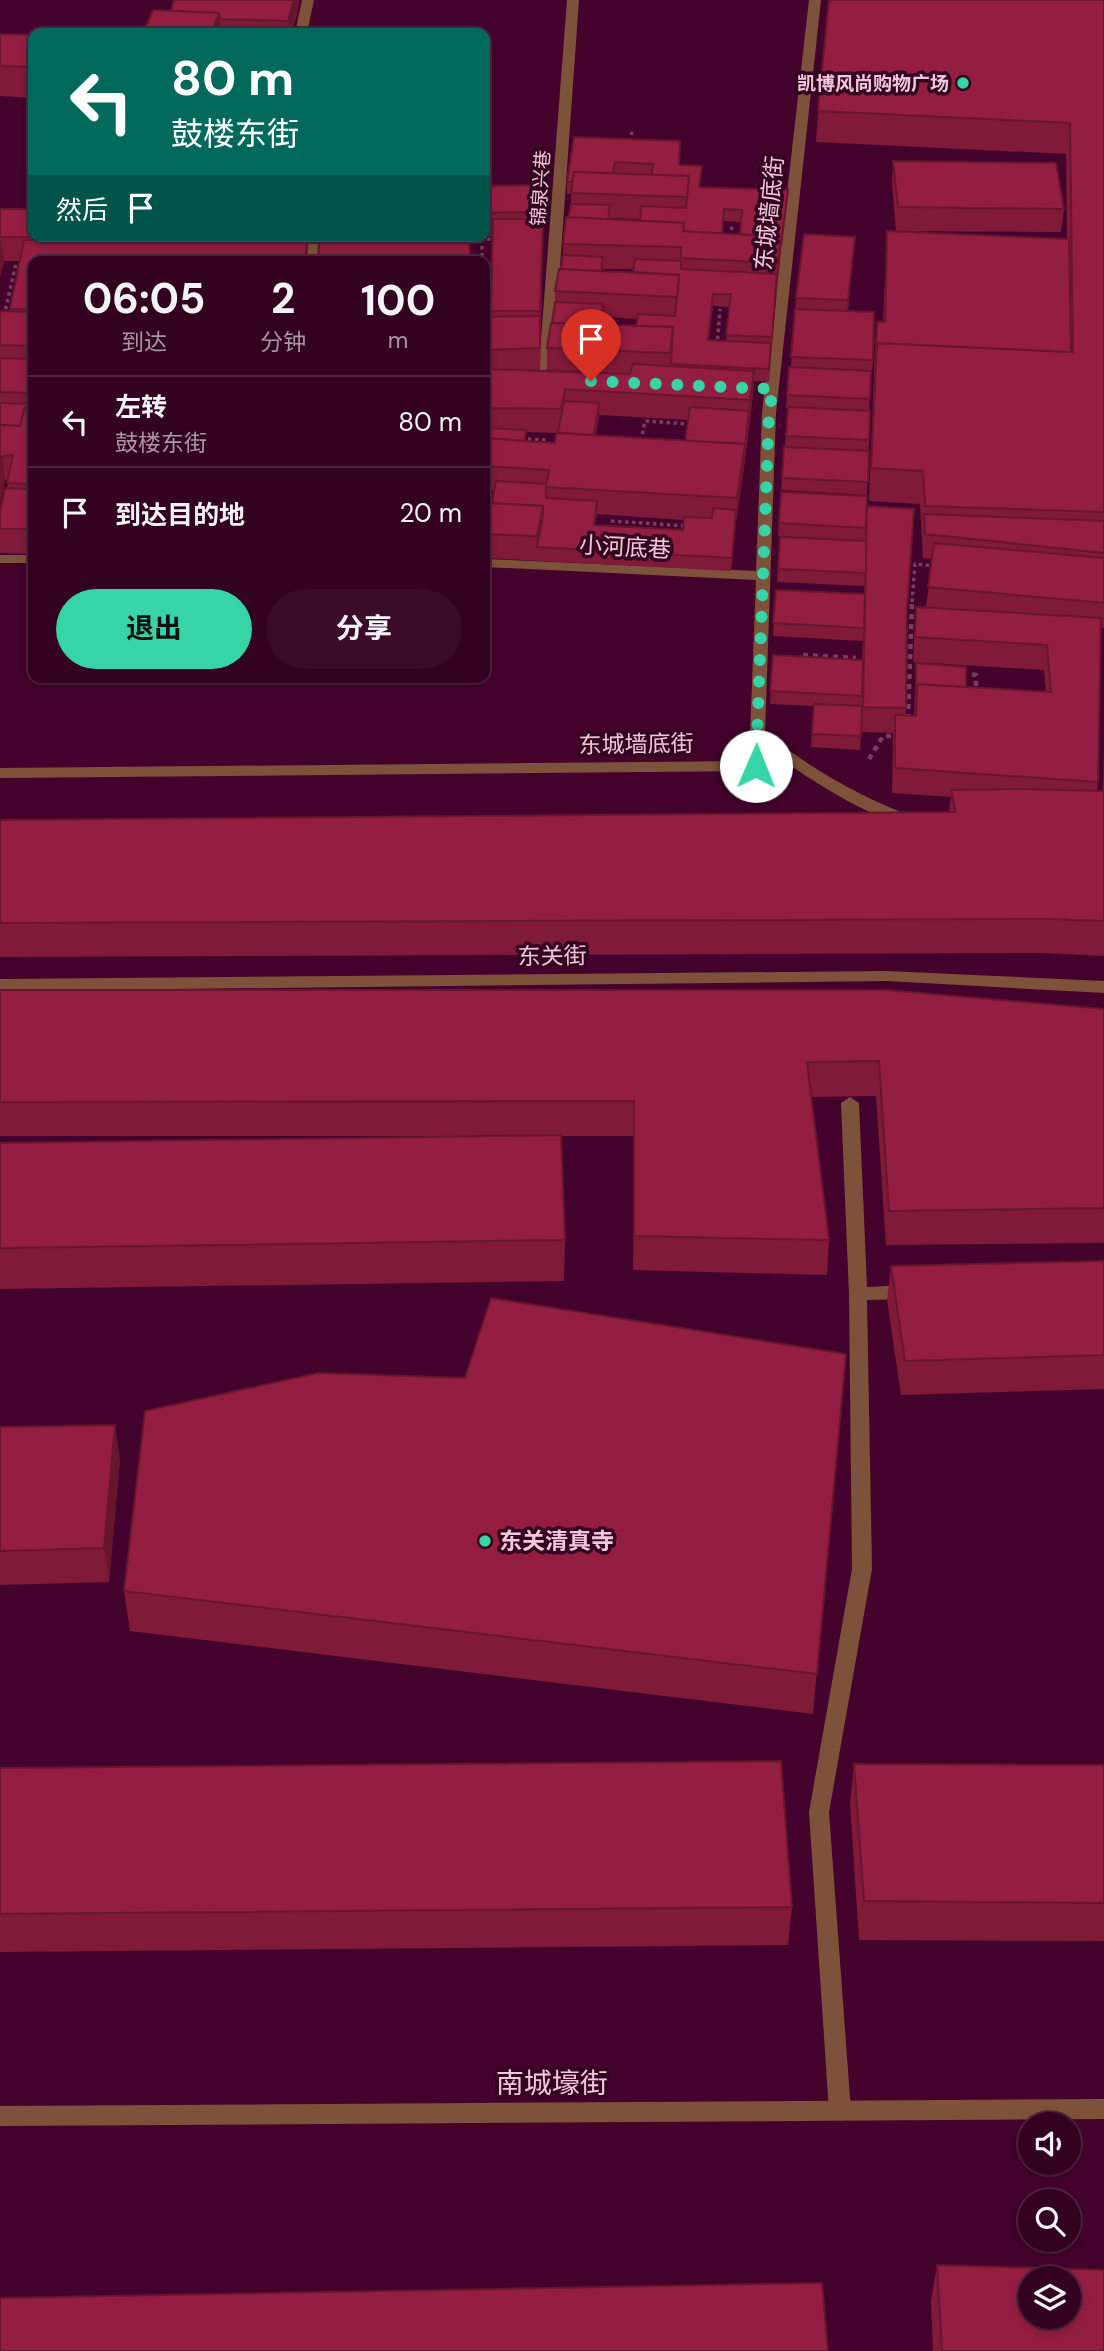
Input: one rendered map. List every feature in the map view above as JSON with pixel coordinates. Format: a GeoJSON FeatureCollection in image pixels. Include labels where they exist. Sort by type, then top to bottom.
{"type":"FeatureCollection","features":[{"type":"Feature","properties":{"kind":"street"},"geometry":{"type":"LineString","coordinates":[[302,28],[307,0]]}},
{"type":"Feature","properties":{"kind":"street","name":"锦泉兴巷"},"geometry":{"type":"LineString","coordinates":[[544,380],[573,0]]}},
{"type":"Feature","properties":{"kind":"street","name":"东城墙底街"},"geometry":{"type":"LineString","coordinates":[[0,773],[756,766],[769,413],[767,388],[815,0]]}},
{"type":"Feature","properties":{"kind":"street"},"geometry":{"type":"LineString","coordinates":[[0,559],[28,559]]}},
{"type":"Feature","properties":{"kind":"street","name":"小河底巷"},"geometry":{"type":"LineString","coordinates":[[490,563],[763,576]]}},
{"type":"Feature","properties":{"kind":"street"},"geometry":{"type":"LineString","coordinates":[[757,734],[807,771],[877,810],[925,823]]}},
{"type":"Feature","properties":{"kind":"street","name":"东关街"},"geometry":{"type":"LineString","coordinates":[[0,985],[887,976],[1104,987]]}},
{"type":"Feature","properties":{"kind":"street"},"geometry":{"type":"LineString","coordinates":[[840,2110],[819,1812],[862,1569],[858,1294],[850,1103]]}},
{"type":"Feature","properties":{"kind":"street"},"geometry":{"type":"LineString","coordinates":[[858,1294],[926,1292]]}},
{"type":"Feature","properties":{"kind":"street","name":"南城壕街"},"geometry":{"type":"LineString","coordinates":[[0,2116],[1104,2109]]}},
{"type":"Feature","properties":{"kind":"path"},"geometry":{"type":"LineString","coordinates":[[490,239],[505,239]]}},
{"type":"Feature","properties":{"kind":"path"},"geometry":{"type":"LineString","coordinates":[[3,320],[16,263]]}},
{"type":"Feature","properties":{"kind":"path"},"geometry":{"type":"LineString","coordinates":[[640,446],[645,421],[689,424]]}},
{"type":"Feature","properties":{"kind":"path"},"geometry":{"type":"LineString","coordinates":[[509,438],[545,440],[543,452]]}},
{"type":"Feature","properties":{"kind":"path"},"geometry":{"type":"LineString","coordinates":[[611,521],[699,526]]}},
{"type":"Feature","properties":{"kind":"path"},"geometry":{"type":"LineString","coordinates":[[908,723],[915,564],[942,566]]}},
{"type":"Feature","properties":{"kind":"path"},"geometry":{"type":"LineString","coordinates":[[760,652],[856,658]]}},
{"type":"Feature","properties":{"kind":"path"},"geometry":{"type":"LineString","coordinates":[[909,669],[915,670]]}},
{"type":"Feature","properties":{"kind":"path"},"geometry":{"type":"LineString","coordinates":[[952,673],[976,674],[976,698]]}},
{"type":"Feature","properties":{"kind":"path"},"geometry":{"type":"LineString","coordinates":[[847,794],[883,736],[908,737]]}},
{"type":"Feature","properties":{"kind":"building"},"geometry":{"type":"Polygon","coordinates":[[[174,0],[294,0],[288,21],[220,19],[219,13],[171,11],[174,0]]]}},
{"type":"Feature","properties":{"kind":"building"},"geometry":{"type":"Polygon","coordinates":[[[829,0],[1104,0],[1104,512],[925,506],[923,471],[871,468],[877,343],[1073,352],[1070,123],[818,111],[829,0]]]}},
{"type":"Feature","properties":{"kind":"building"},"geometry":{"type":"Polygon","coordinates":[[[153,10],[219,13],[214,28],[145,28],[153,10]]]}},
{"type":"Feature","properties":{"kind":"building"},"geometry":{"type":"Polygon","coordinates":[[[0,34],[28,35],[28,67],[0,66],[0,34]]]}},
{"type":"Feature","properties":{"kind":"building"},"geometry":{"type":"Polygon","coordinates":[[[574,137],[680,141],[679,165],[702,166],[699,187],[788,190],[781,245],[781,237],[740,234],[742,210],[724,209],[722,234],[683,232],[684,223],[640,221],[641,206],[686,208],[689,176],[652,175],[653,164],[615,162],[613,173],[574,172],[572,182],[567,182],[574,137]]]}},
{"type":"Feature","properties":{"kind":"building"},"geometry":{"type":"Polygon","coordinates":[[[893,161],[1056,163],[1064,209],[898,207],[893,161]]]}},
{"type":"Feature","properties":{"kind":"building"},"geometry":{"type":"Polygon","coordinates":[[[574,172],[689,176],[687,197],[571,193],[574,172]]]}},
{"type":"Feature","properties":{"kind":"building"},"geometry":{"type":"Polygon","coordinates":[[[544,185],[543,212],[490,213],[490,186],[544,185]]]}},
{"type":"Feature","properties":{"kind":"building"},"geometry":{"type":"Polygon","coordinates":[[[571,204],[610,205],[608,220],[568,218],[571,204]]]}},
{"type":"Feature","properties":{"kind":"building"},"geometry":{"type":"Polygon","coordinates":[[[0,209],[28,209],[28,237],[0,237],[0,209]]]}},
{"type":"Feature","properties":{"kind":"building"},"geometry":{"type":"Polygon","coordinates":[[[566,217],[684,223],[683,231],[781,237],[778,263],[681,258],[681,247],[563,244],[566,217]]]}},
{"type":"Feature","properties":{"kind":"building"},"geometry":{"type":"Polygon","coordinates":[[[493,219],[543,219],[540,311],[491,311],[493,219]]]}},
{"type":"Feature","properties":{"kind":"building"},"geometry":{"type":"Polygon","coordinates":[[[887,231],[1069,239],[1071,352],[877,343],[876,351],[877,322],[885,322],[887,231]]]}},
{"type":"Feature","properties":{"kind":"building"},"geometry":{"type":"Polygon","coordinates":[[[804,234],[855,237],[848,300],[796,298],[804,234]]]}},
{"type":"Feature","properties":{"kind":"building"},"geometry":{"type":"Polygon","coordinates":[[[24,240],[307,242],[305,256],[28,256],[28,309],[10,309],[24,240]]]}},
{"type":"Feature","properties":{"kind":"building"},"geometry":{"type":"Polygon","coordinates":[[[319,242],[469,242],[470,256],[318,256],[319,242]]]}},
{"type":"Feature","properties":{"kind":"building"},"geometry":{"type":"Polygon","coordinates":[[[563,255],[603,257],[601,271],[561,269],[563,255]]]}},
{"type":"Feature","properties":{"kind":"building"},"geometry":{"type":"Polygon","coordinates":[[[635,259],[681,261],[681,269],[777,274],[772,337],[726,335],[731,294],[713,294],[708,340],[771,343],[769,369],[671,364],[673,327],[636,326],[638,314],[675,316],[679,275],[633,272],[635,259]]]}},
{"type":"Feature","properties":{"kind":"building"},"geometry":{"type":"Polygon","coordinates":[[[559,269],[679,275],[677,297],[555,291],[559,269]]]}},
{"type":"Feature","properties":{"kind":"building"},"geometry":{"type":"Polygon","coordinates":[[[555,302],[603,304],[601,325],[552,323],[555,302]]]}},
{"type":"Feature","properties":{"kind":"building"},"geometry":{"type":"Polygon","coordinates":[[[795,309],[874,312],[873,360],[791,357],[795,309]]]}},
{"type":"Feature","properties":{"kind":"building"},"geometry":{"type":"Polygon","coordinates":[[[0,311],[28,312],[28,346],[0,345],[0,311]]]}},
{"type":"Feature","properties":{"kind":"building"},"geometry":{"type":"Polygon","coordinates":[[[540,316],[540,348],[490,350],[490,317],[540,316]]]}},
{"type":"Feature","properties":{"kind":"building"},"geometry":{"type":"Polygon","coordinates":[[[551,323],[673,327],[670,353],[547,348],[551,323]]]}},
{"type":"Feature","properties":{"kind":"building"},"geometry":{"type":"Polygon","coordinates":[[[0,358],[28,359],[28,393],[0,392],[0,358]]]}},
{"type":"Feature","properties":{"kind":"building"},"geometry":{"type":"Polygon","coordinates":[[[633,364],[754,371],[750,400],[565,389],[561,409],[490,408],[490,369],[630,374],[633,364]]]}},
{"type":"Feature","properties":{"kind":"building"},"geometry":{"type":"Polygon","coordinates":[[[789,367],[871,371],[870,399],[787,395],[789,367]]]}},
{"type":"Feature","properties":{"kind":"building"},"geometry":{"type":"Polygon","coordinates":[[[564,401],[599,403],[594,435],[558,433],[564,401]]]}},
{"type":"Feature","properties":{"kind":"building"},"geometry":{"type":"Polygon","coordinates":[[[0,403],[28,404],[20,426],[0,425],[0,403]]]}},
{"type":"Feature","properties":{"kind":"building"},"geometry":{"type":"Polygon","coordinates":[[[25,407],[28,407],[28,484],[7,483],[13,455],[2,456],[0,464],[0,425],[20,426],[25,407]]]}},
{"type":"Feature","properties":{"kind":"building"},"geometry":{"type":"Polygon","coordinates":[[[690,407],[749,411],[744,455],[745,444],[685,441],[690,407]]]}},
{"type":"Feature","properties":{"kind":"building"},"geometry":{"type":"Polygon","coordinates":[[[788,407],[870,411],[869,440],[786,436],[788,407]]]}},
{"type":"Feature","properties":{"kind":"building"},"geometry":{"type":"Polygon","coordinates":[[[490,428],[526,430],[525,441],[490,438],[490,428]]]}},
{"type":"Feature","properties":{"kind":"building"},"geometry":{"type":"Polygon","coordinates":[[[556,433],[745,444],[737,498],[546,487],[549,470],[490,466],[490,438],[555,443],[556,433]]]}},
{"type":"Feature","properties":{"kind":"building"},"geometry":{"type":"Polygon","coordinates":[[[784,447],[869,451],[868,482],[782,478],[784,447]]]}},
{"type":"Feature","properties":{"kind":"building"},"geometry":{"type":"Polygon","coordinates":[[[496,481],[546,484],[546,498],[597,501],[594,525],[683,530],[684,517],[712,518],[713,508],[736,510],[732,558],[537,547],[543,506],[492,503],[496,481]]]}},
{"type":"Feature","properties":{"kind":"building"},"geometry":{"type":"Polygon","coordinates":[[[5,488],[28,489],[28,529],[0,529],[0,511],[5,488]]]}},
{"type":"Feature","properties":{"kind":"building"},"geometry":{"type":"Polygon","coordinates":[[[781,492],[867,496],[866,528],[779,523],[781,492]]]}},
{"type":"Feature","properties":{"kind":"building"},"geometry":{"type":"Polygon","coordinates":[[[490,503],[543,506],[537,536],[490,534],[490,503]]]}},
{"type":"Feature","properties":{"kind":"building"},"geometry":{"type":"Polygon","coordinates":[[[867,506],[914,509],[907,609],[906,708],[863,707],[867,506]]]}},
{"type":"Feature","properties":{"kind":"building"},"geometry":{"type":"Polygon","coordinates":[[[924,514],[1104,521],[1104,553],[925,534],[924,514]]]}},
{"type":"Feature","properties":{"kind":"building"},"geometry":{"type":"Polygon","coordinates":[[[780,537],[866,541],[866,573],[778,569],[780,537]]]}},
{"type":"Feature","properties":{"kind":"building"},"geometry":{"type":"Polygon","coordinates":[[[934,543],[1104,558],[1104,603],[928,587],[934,543]]]}},
{"type":"Feature","properties":{"kind":"building"},"geometry":{"type":"Polygon","coordinates":[[[776,590],[865,594],[864,628],[773,623],[776,590]]]}},
{"type":"Feature","properties":{"kind":"building"},"geometry":{"type":"Polygon","coordinates":[[[916,607],[1101,618],[1098,782],[895,768],[895,715],[916,716],[917,684],[1051,692],[1047,645],[915,637],[916,607]]]}},
{"type":"Feature","properties":{"kind":"building"},"geometry":{"type":"Polygon","coordinates":[[[773,655],[863,660],[862,696],[770,691],[773,655]]]}},
{"type":"Feature","properties":{"kind":"building"},"geometry":{"type":"Polygon","coordinates":[[[916,663],[966,667],[966,687],[917,684],[916,695],[916,663]]]}},
{"type":"Feature","properties":{"kind":"building"},"geometry":{"type":"Polygon","coordinates":[[[814,704],[862,706],[861,736],[812,734],[814,704]]]}},
{"type":"Feature","properties":{"kind":"building"},"geometry":{"type":"Polygon","coordinates":[[[951,790],[1104,791],[1104,921],[1048,919],[0,923],[0,820],[956,812],[951,790]]]}},
{"type":"Feature","properties":{"kind":"building"},"geometry":{"type":"Polygon","coordinates":[[[0,990],[886,990],[1104,1009],[1104,1208],[889,1211],[879,1061],[807,1062],[829,1240],[634,1236],[634,1101],[0,1102],[0,990]]]}},
{"type":"Feature","properties":{"kind":"building"},"geometry":{"type":"Polygon","coordinates":[[[561,1135],[565,1240],[0,1248],[0,1143],[561,1135]]]}},
{"type":"Feature","properties":{"kind":"building"},"geometry":{"type":"Polygon","coordinates":[[[1104,1261],[1104,1355],[905,1361],[891,1266],[1104,1261]]]}},
{"type":"Feature","properties":{"kind":"building","name":"东关清真寺"},"geometry":{"type":"Polygon","coordinates":[[[491,1298],[846,1354],[817,1674],[124,1591],[145,1411],[318,1373],[465,1378],[491,1298]]]}},
{"type":"Feature","properties":{"kind":"building"},"geometry":{"type":"Polygon","coordinates":[[[115,1425],[104,1548],[0,1551],[0,1427],[115,1425]]]}},
{"type":"Feature","properties":{"kind":"building"},"geometry":{"type":"Polygon","coordinates":[[[781,1761],[792,1907],[0,1914],[0,1768],[781,1761]]]}},
{"type":"Feature","properties":{"kind":"building"},"geometry":{"type":"Polygon","coordinates":[[[854,1764],[1104,1765],[1104,1903],[864,1901],[854,1764]]]}},
{"type":"Feature","properties":{"kind":"building"},"geometry":{"type":"Polygon","coordinates":[[[937,2265],[1018,2267],[1018,2329],[1081,2329],[1081,2269],[1104,2270],[1104,2351],[942,2351],[937,2265]]]}},
{"type":"Feature","properties":{"kind":"building"},"geometry":{"type":"Polygon","coordinates":[[[822,2283],[828,2351],[0,2351],[0,2298],[822,2283]]]}},
{"type":"Feature","properties":{"kind":"place","name":"凯博风尚购物广场"},"geometry":{"type":"Point","coordinates":[963,83]}},
{"type":"Feature","properties":{"kind":"place","name":"东关清真寺"},"geometry":{"type":"Point","coordinates":[485,1541]}},
{"type":"Feature","properties":{"kind":"route"},"geometry":{"type":"LineString","coordinates":[[591,381],[773,389],[769,413],[756,766]]}}]}
